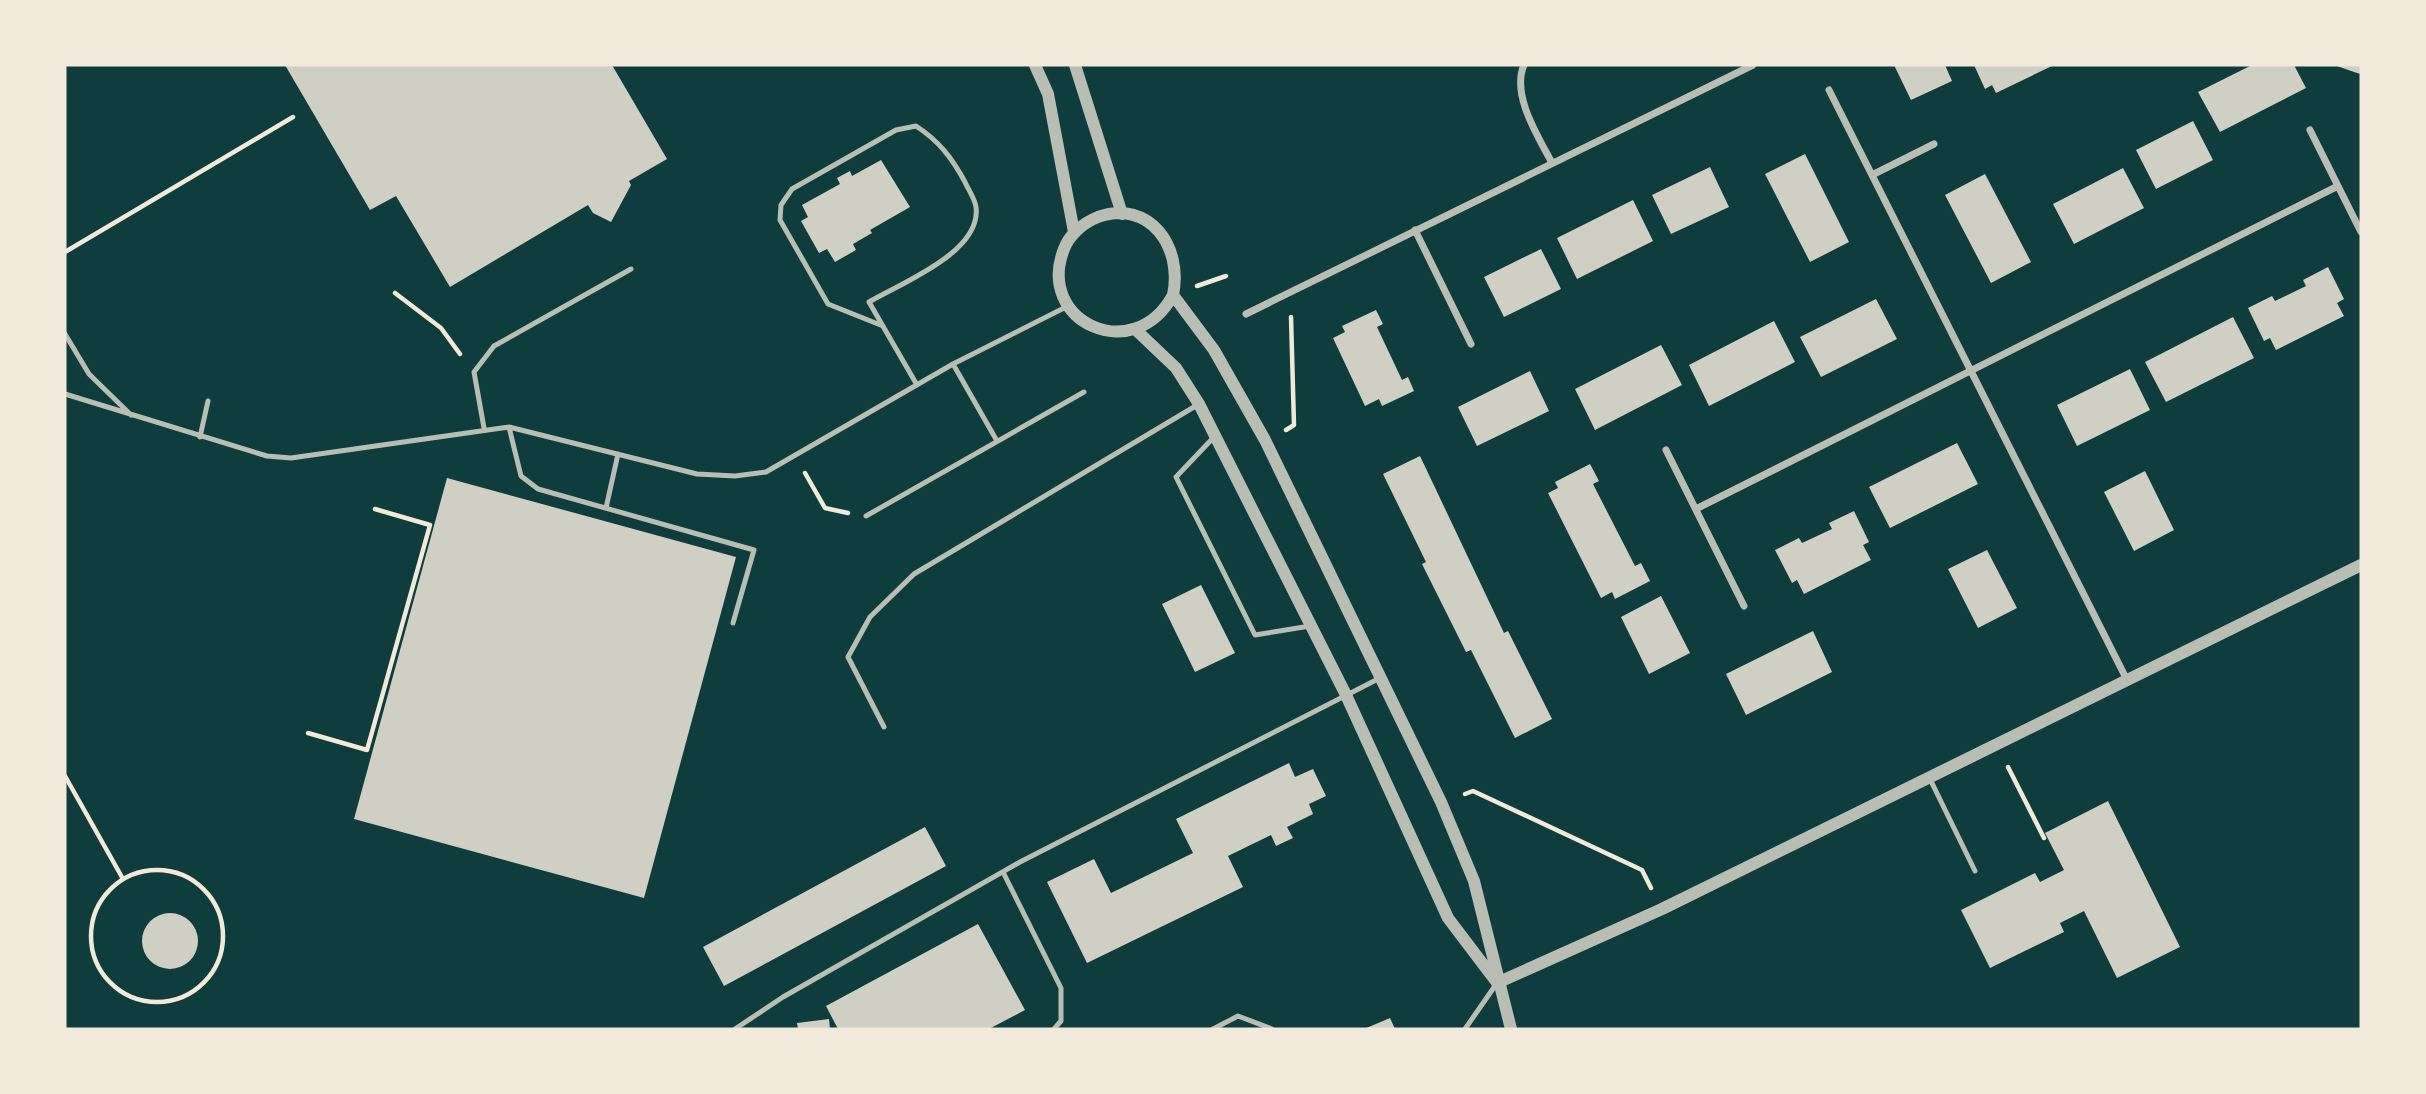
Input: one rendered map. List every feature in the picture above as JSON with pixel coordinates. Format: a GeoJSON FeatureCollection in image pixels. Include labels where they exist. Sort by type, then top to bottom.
{"type":"FeatureCollection","features":[{"type":"Feature","properties":{"kind":"street"},"geometry":{"type":"LineString","coordinates":[[1035,65],[1048,94],[1074,232]]}},
{"type":"Feature","properties":{"kind":"street"},"geometry":{"type":"LineString","coordinates":[[1075,65],[1122,214]]}},
{"type":"Feature","properties":{"kind":"street"},"geometry":{"type":"LineString","coordinates":[[1524,65],[1520,75],[1528,115],[1552,163]]}},
{"type":"Feature","properties":{"kind":"street"},"geometry":{"type":"LineString","coordinates":[[1246,314],[1753,65]]}},
{"type":"Feature","properties":{"kind":"street"},"geometry":{"type":"LineString","coordinates":[[1829,90],[2127,680]]}},
{"type":"Feature","properties":{"kind":"street"},"geometry":{"type":"LineString","coordinates":[[2310,130],[2361,232]]}},
{"type":"Feature","properties":{"kind":"street"},"geometry":{"type":"LineString","coordinates":[[1872,175],[1934,144]]}},
{"type":"Feature","properties":{"kind":"street"},"geometry":{"type":"LineString","coordinates":[[1696,509],[2338,186]]}},
{"type":"Feature","properties":{"kind":"street"},"geometry":{"type":"LineString","coordinates":[[1122,214],[1140,218],[1156,228],[1168,242],[1175,259],[1177,277],[1172,295],[1158,316],[1136,330],[1117,332],[1098,330],[1081,320],[1068,306],[1058,276],[1060,260],[1074,232],[1096,218],[1122,214]]}},
{"type":"Feature","properties":{"kind":"street"},"geometry":{"type":"LineString","coordinates":[[1415,230],[1471,344]]}},
{"type":"Feature","properties":{"kind":"street"},"geometry":{"type":"LineString","coordinates":[[1172,295],[1214,350],[1265,440],[1441,802],[1474,881],[1497,983],[1511,1029]]}},
{"type":"Feature","properties":{"kind":"street"},"geometry":{"type":"LineString","coordinates":[[1136,330],[1176,368],[1199,404],[1346,695],[1448,918],[1497,983]]}},
{"type":"Feature","properties":{"kind":"street"},"geometry":{"type":"LineString","coordinates":[[1666,450],[1744,606]]}},
{"type":"Feature","properties":{"kind":"street"},"geometry":{"type":"LineString","coordinates":[[1497,983],[1662,909],[2361,565]]}},
{"type":"Feature","properties":{"kind":"lane"},"geometry":{"type":"LineString","coordinates":[[883,326],[828,304],[780,220],[781,205],[792,189],[896,130],[916,126],[936,139],[954,161],[976,206],[973,227],[957,252],[869,302],[883,326],[917,385]]}},
{"type":"Feature","properties":{"kind":"lane"},"geometry":{"type":"LineString","coordinates":[[485,428],[474,372],[494,346],[631,270]]}},
{"type":"Feature","properties":{"kind":"lane"},"geometry":{"type":"LineString","coordinates":[[65,394],[267,456],[291,458],[485,428],[509,427],[697,474],[735,476],[766,472],[953,364],[1068,306]]}},
{"type":"Feature","properties":{"kind":"lane"},"geometry":{"type":"LineString","coordinates":[[65,334],[89,374],[134,417]]}},
{"type":"Feature","properties":{"kind":"lane"},"geometry":{"type":"LineString","coordinates":[[953,364],[997,441]]}},
{"type":"Feature","properties":{"kind":"lane"},"geometry":{"type":"LineString","coordinates":[[866,516],[1084,392]]}},
{"type":"Feature","properties":{"kind":"lane"},"geometry":{"type":"LineString","coordinates":[[200,437],[208,401]]}},
{"type":"Feature","properties":{"kind":"lane"},"geometry":{"type":"LineString","coordinates":[[884,727],[848,657],[870,617],[914,574],[1199,404]]}},
{"type":"Feature","properties":{"kind":"lane"},"geometry":{"type":"LineString","coordinates":[[509,427],[521,476],[538,489],[754,550],[733,623]]}},
{"type":"Feature","properties":{"kind":"lane"},"geometry":{"type":"LineString","coordinates":[[1215,436],[1177,477],[1255,635],[1310,626]]}},
{"type":"Feature","properties":{"kind":"lane"},"geometry":{"type":"LineString","coordinates":[[607,508],[618,454]]}},
{"type":"Feature","properties":{"kind":"lane"},"geometry":{"type":"LineString","coordinates":[[735,1029],[783,997],[1003,872],[1136,800],[1380,678]]}},
{"type":"Feature","properties":{"kind":"lane"},"geometry":{"type":"LineString","coordinates":[[1929,778],[1975,871]]}},
{"type":"Feature","properties":{"kind":"lane"},"geometry":{"type":"LineString","coordinates":[[1003,872],[1061,988],[1061,1021],[1054,1029]]}},
{"type":"Feature","properties":{"kind":"lane"},"geometry":{"type":"LineString","coordinates":[[1465,1029],[1497,983]]}},
{"type":"Feature","properties":{"kind":"lane"},"geometry":{"type":"LineString","coordinates":[[1213,1029],[1238,1017],[1272,1029]]}},
{"type":"Feature","properties":{"kind":"path"},"geometry":{"type":"LineString","coordinates":[[65,252],[293,117]]}},
{"type":"Feature","properties":{"kind":"path"},"geometry":{"type":"LineString","coordinates":[[1265,440],[1294,425],[1290,292]]}},
{"type":"Feature","properties":{"kind":"path"},"geometry":{"type":"LineString","coordinates":[[395,293],[441,328],[474,372]]}},
{"type":"Feature","properties":{"kind":"path"},"geometry":{"type":"LineString","coordinates":[[795,457],[825,508],[866,516]]}},
{"type":"Feature","properties":{"kind":"path"},"geometry":{"type":"LineString","coordinates":[[308,733],[367,750],[430,525],[375,509]]}},
{"type":"Feature","properties":{"kind":"path"},"geometry":{"type":"LineString","coordinates":[[1996,744],[2044,838]]}},
{"type":"Feature","properties":{"kind":"path"},"geometry":{"type":"LineString","coordinates":[[66,779],[123,879]]}},
{"type":"Feature","properties":{"kind":"path"},"geometry":{"type":"LineString","coordinates":[[1441,802],[1473,791],[1642,870],[1662,909]]}},
{"type":"Feature","properties":{"kind":"path"},"geometry":{"type":"LineString","coordinates":[[163,870],[183,875],[201,886],[214,902],[222,921],[223,942],[218,962],[208,979],[191,993],[173,1001],[152,1002],[131,997],[114,986],[100,970],[93,951],[92,930],[96,910],[108,892],[123,879],[142,871],[163,870]]}},
{"type":"Feature","properties":{"kind":"building"},"geometry":{"type":"Polygon","coordinates":[[[285,65],[612,65],[667,159],[629,181],[631,185],[611,222],[593,213],[588,205],[450,287],[396,196],[370,210],[285,65]]]}},
{"type":"Feature","properties":{"kind":"building"},"geometry":{"type":"Polygon","coordinates":[[[1894,65],[1945,65],[1952,81],[1911,100],[1894,65]]]}},
{"type":"Feature","properties":{"kind":"building"},"geometry":{"type":"Polygon","coordinates":[[[1974,65],[2054,65],[1996,93],[1992,85],[1985,89],[1974,65]]]}},
{"type":"Feature","properties":{"kind":"building"},"geometry":{"type":"Polygon","coordinates":[[[2252,65],[2294,65],[2306,88],[2220,132],[2198,92],[2252,65]]]}},
{"type":"Feature","properties":{"kind":"building"},"geometry":{"type":"Polygon","coordinates":[[[2334,65],[2361,65],[2361,74],[2357,73],[2334,65]]]}},
{"type":"Feature","properties":{"kind":"building"},"geometry":{"type":"Polygon","coordinates":[[[2193,121],[2213,160],[2156,189],[2136,150],[2193,121]]]}},
{"type":"Feature","properties":{"kind":"building"},"geometry":{"type":"Polygon","coordinates":[[[1805,154],[1849,242],[1810,262],[1765,174],[1805,154]]]}},
{"type":"Feature","properties":{"kind":"building"},"geometry":{"type":"Polygon","coordinates":[[[881,160],[910,207],[870,230],[872,233],[853,244],[856,250],[835,262],[827,249],[819,253],[801,221],[808,217],[802,205],[840,184],[837,178],[850,171],[852,176],[881,160]]]}},
{"type":"Feature","properties":{"kind":"building"},"geometry":{"type":"Polygon","coordinates":[[[1710,167],[1729,207],[1671,234],[1652,195],[1710,167]]]}},
{"type":"Feature","properties":{"kind":"building"},"geometry":{"type":"Polygon","coordinates":[[[2123,168],[2144,208],[2074,244],[2053,204],[2123,168]]]}},
{"type":"Feature","properties":{"kind":"building"},"geometry":{"type":"Polygon","coordinates":[[[1985,174],[2031,262],[1991,283],[1945,195],[1985,174]]]}},
{"type":"Feature","properties":{"kind":"building"},"geometry":{"type":"Polygon","coordinates":[[[1633,200],[1653,241],[1577,279],[1557,238],[1633,200]]]}},
{"type":"Feature","properties":{"kind":"building"},"geometry":{"type":"Polygon","coordinates":[[[1541,249],[1561,289],[1504,317],[1484,277],[1541,249]]]}},
{"type":"Feature","properties":{"kind":"building"},"geometry":{"type":"Polygon","coordinates":[[[2328,267],[2344,299],[2337,303],[2344,316],[2276,350],[2270,338],[2264,341],[2248,308],[2272,296],[2275,301],[2306,286],[2303,280],[2328,267]]]}},
{"type":"Feature","properties":{"kind":"building"},"geometry":{"type":"Polygon","coordinates":[[[1876,299],[1897,339],[1821,377],[1800,337],[1876,299]]]}},
{"type":"Feature","properties":{"kind":"building"},"geometry":{"type":"Polygon","coordinates":[[[1376,310],[1383,324],[1377,327],[1402,380],[1408,377],[1414,391],[1382,406],[1379,399],[1365,406],[1333,338],[1345,332],[1342,326],[1376,310]]]}},
{"type":"Feature","properties":{"kind":"building"},"geometry":{"type":"Polygon","coordinates":[[[2233,317],[2254,358],[2166,402],[2145,362],[2233,317]]]}},
{"type":"Feature","properties":{"kind":"building"},"geometry":{"type":"Polygon","coordinates":[[[1774,321],[1795,362],[1709,406],[1689,365],[1774,321]]]}},
{"type":"Feature","properties":{"kind":"building"},"geometry":{"type":"Polygon","coordinates":[[[1661,345],[1682,385],[1595,430],[1575,389],[1661,345]]]}},
{"type":"Feature","properties":{"kind":"building"},"geometry":{"type":"Polygon","coordinates":[[[2130,369],[2150,410],[2077,446],[2057,405],[2130,369]]]}},
{"type":"Feature","properties":{"kind":"building"},"geometry":{"type":"Polygon","coordinates":[[[1530,371],[1549,411],[1477,446],[1458,407],[1530,371]]]}},
{"type":"Feature","properties":{"kind":"building"},"geometry":{"type":"Polygon","coordinates":[[[1957,443],[1978,484],[1890,528],[1869,487],[1957,443]]]}},
{"type":"Feature","properties":{"kind":"building"},"geometry":{"type":"Polygon","coordinates":[[[1420,456],[1504,633],[1508,631],[1552,719],[1515,738],[1471,650],[1466,652],[1422,564],[1426,562],[1383,474],[1420,456]]]}},
{"type":"Feature","properties":{"kind":"building"},"geometry":{"type":"Polygon","coordinates":[[[1590,464],[1599,481],[1593,484],[1635,566],[1641,563],[1650,581],[1615,599],[1612,592],[1601,598],[1548,493],[1558,488],[1555,482],[1590,464]]]}},
{"type":"Feature","properties":{"kind":"building"},"geometry":{"type":"Polygon","coordinates":[[[2145,471],[2174,530],[2134,551],[2104,492],[2145,471]]]}},
{"type":"Feature","properties":{"kind":"building"},"geometry":{"type":"Polygon","coordinates":[[[447,478],[736,557],[644,898],[354,819],[447,478]]]}},
{"type":"Feature","properties":{"kind":"building"},"geometry":{"type":"Polygon","coordinates":[[[1854,511],[1869,542],[1863,545],[1871,560],[1804,594],[1797,580],[1792,583],[1775,550],[1799,538],[1802,543],[1832,529],[1829,523],[1854,511]]]}},
{"type":"Feature","properties":{"kind":"building"},"geometry":{"type":"Polygon","coordinates":[[[1987,550],[2017,608],[1978,628],[1948,569],[1987,550]]]}},
{"type":"Feature","properties":{"kind":"building"},"geometry":{"type":"Polygon","coordinates":[[[1201,585],[1235,653],[1195,672],[1162,604],[1201,585]]]}},
{"type":"Feature","properties":{"kind":"building"},"geometry":{"type":"Polygon","coordinates":[[[1661,596],[1690,653],[1649,674],[1621,617],[1661,596]]]}},
{"type":"Feature","properties":{"kind":"building"},"geometry":{"type":"Polygon","coordinates":[[[1813,631],[1832,672],[1746,715],[1726,674],[1813,631]]]}},
{"type":"Feature","properties":{"kind":"building"},"geometry":{"type":"Polygon","coordinates":[[[1289,763],[1295,777],[1313,769],[1326,796],[1309,804],[1313,814],[1287,827],[1293,838],[1276,846],[1271,835],[1228,856],[1243,887],[1087,963],[1047,882],[1094,859],[1111,893],[1193,853],[1176,819],[1289,763]]]}},
{"type":"Feature","properties":{"kind":"building"},"geometry":{"type":"Polygon","coordinates":[[[2108,801],[2180,947],[2117,978],[2084,911],[2060,923],[2064,932],[1990,968],[1961,910],[2035,873],[2040,882],[2064,870],[2045,833],[2108,801]]]}},
{"type":"Feature","properties":{"kind":"building"},"geometry":{"type":"Polygon","coordinates":[[[925,827],[946,866],[724,986],[703,947],[925,827]]]}},
{"type":"Feature","properties":{"kind":"building"},"geometry":{"type":"Polygon","coordinates":[[[164,913],[176,913],[186,917],[194,925],[198,941],[194,957],[186,965],[176,969],[164,969],[154,965],[146,957],[142,947],[142,935],[146,925],[154,917],[164,913]]]}},
{"type":"Feature","properties":{"kind":"building"},"geometry":{"type":"Polygon","coordinates":[[[978,924],[1025,1010],[989,1029],[838,1029],[826,1006],[978,924]]]}},
{"type":"Feature","properties":{"kind":"building"},"geometry":{"type":"Polygon","coordinates":[[[1390,1018],[1395,1029],[1364,1029],[1390,1018]]]}},
{"type":"Feature","properties":{"kind":"building"},"geometry":{"type":"Polygon","coordinates":[[[829,1019],[830,1029],[798,1029],[797,1023],[829,1019]]]}}]}
